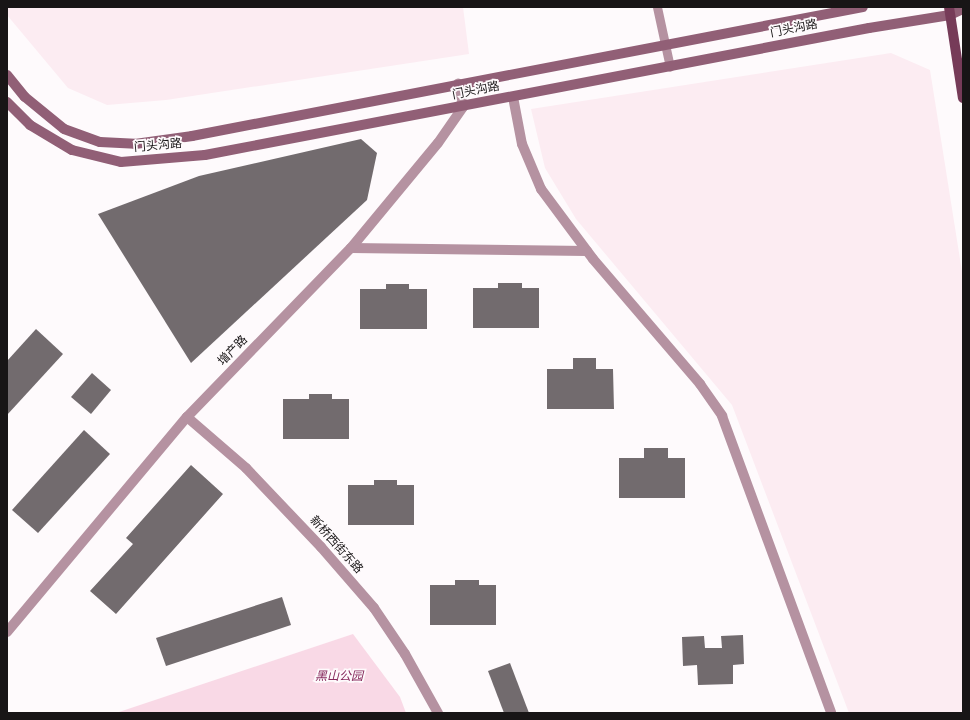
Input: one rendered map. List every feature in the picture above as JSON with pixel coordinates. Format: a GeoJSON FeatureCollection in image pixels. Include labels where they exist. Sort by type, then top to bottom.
{"type":"FeatureCollection","features":[{"type":"Feature","properties":{"kind":"main road","name":"门头沟路"},"geometry":{"type":"LineString","coordinates":[[7,75],[25,97],[64,129],[100,142],[135,144],[192,136],[863,7]]}},
{"type":"Feature","properties":{"kind":"main road","name":"门头沟路"},"geometry":{"type":"LineString","coordinates":[[7,102],[30,125],[72,150],[121,162],[204,155],[463,107],[963,9]]}},
{"type":"Feature","properties":{"kind":"main road"},"geometry":{"type":"LineString","coordinates":[[950,11],[963,98]]}},
{"type":"Feature","properties":{"kind":"street"},"geometry":{"type":"LineString","coordinates":[[458,84],[463,107]]}},
{"type":"Feature","properties":{"kind":"street"},"geometry":{"type":"LineString","coordinates":[[513,97],[522,144],[541,189],[587,251],[686,367],[722,416],[831,713]]}},
{"type":"Feature","properties":{"kind":"street","name":"增产路"},"geometry":{"type":"LineString","coordinates":[[7,632],[187,417],[351,248],[438,143],[463,107]]}},
{"type":"Feature","properties":{"kind":"street"},"geometry":{"type":"LineString","coordinates":[[351,248],[587,251]]}},
{"type":"Feature","properties":{"kind":"street","name":"新桥西街东路"},"geometry":{"type":"LineString","coordinates":[[187,417],[246,468],[321,547],[374,608],[405,654],[438,713]]}},
{"type":"Feature","properties":{"kind":"lane"},"geometry":{"type":"LineString","coordinates":[[657,7],[670,67]]}},
{"type":"Feature","properties":{"kind":"shaded area"},"geometry":{"type":"Polygon","coordinates":[[[7,7],[463,7],[469,54],[166,100],[107,105],[68,88],[7,15],[7,7]]]}},
{"type":"Feature","properties":{"kind":"shaded area"},"geometry":{"type":"Polygon","coordinates":[[[891,53],[930,70],[963,278],[963,713],[849,713],[732,405],[576,219],[545,168],[531,109],[891,53]]]}},
{"type":"Feature","properties":{"kind":"green space","name":"黑山公园"},"geometry":{"type":"Polygon","coordinates":[[[353,634],[400,697],[406,713],[116,713],[353,634]]]}},
{"type":"Feature","properties":{"kind":"building"},"geometry":{"type":"Polygon","coordinates":[[[361,139],[377,153],[367,200],[191,363],[98,214],[199,176],[361,139]]]}},
{"type":"Feature","properties":{"kind":"building"},"geometry":{"type":"Polygon","coordinates":[[[498,283],[522,283],[522,288],[539,288],[539,328],[473,328],[473,288],[498,288],[498,283]]]}},
{"type":"Feature","properties":{"kind":"building"},"geometry":{"type":"Polygon","coordinates":[[[386,284],[409,284],[409,289],[427,289],[427,329],[360,329],[360,289],[386,289],[386,284]]]}},
{"type":"Feature","properties":{"kind":"building"},"geometry":{"type":"Polygon","coordinates":[[[36,329],[63,354],[7,415],[7,361],[36,329]]]}},
{"type":"Feature","properties":{"kind":"building"},"geometry":{"type":"Polygon","coordinates":[[[573,358],[596,358],[596,369],[613,369],[614,409],[547,409],[547,369],[573,369],[573,358]]]}},
{"type":"Feature","properties":{"kind":"building"},"geometry":{"type":"Polygon","coordinates":[[[92,373],[111,390],[91,414],[71,397],[92,373]]]}},
{"type":"Feature","properties":{"kind":"building"},"geometry":{"type":"Polygon","coordinates":[[[309,394],[332,394],[332,399],[349,399],[349,439],[283,439],[283,399],[309,399],[309,394]]]}},
{"type":"Feature","properties":{"kind":"building"},"geometry":{"type":"Polygon","coordinates":[[[84,430],[110,454],[38,533],[12,510],[84,430]]]}},
{"type":"Feature","properties":{"kind":"building"},"geometry":{"type":"Polygon","coordinates":[[[644,448],[668,448],[668,458],[685,458],[685,498],[619,498],[619,458],[644,458],[644,448]]]}},
{"type":"Feature","properties":{"kind":"building"},"geometry":{"type":"Polygon","coordinates":[[[191,465],[223,494],[116,614],[90,591],[133,544],[126,538],[191,465]]]}},
{"type":"Feature","properties":{"kind":"building"},"geometry":{"type":"Polygon","coordinates":[[[374,480],[397,480],[397,485],[414,485],[414,525],[348,525],[348,485],[374,485],[374,480]]]}},
{"type":"Feature","properties":{"kind":"building"},"geometry":{"type":"Polygon","coordinates":[[[455,580],[479,580],[479,585],[496,585],[496,625],[430,625],[430,585],[455,585],[455,580]]]}},
{"type":"Feature","properties":{"kind":"building"},"geometry":{"type":"Polygon","coordinates":[[[282,597],[291,625],[166,666],[156,638],[282,597]]]}},
{"type":"Feature","properties":{"kind":"building"},"geometry":{"type":"Polygon","coordinates":[[[743,635],[744,664],[733,665],[733,684],[698,685],[697,665],[683,666],[682,637],[704,636],[705,648],[722,648],[721,636],[743,635]]]}},
{"type":"Feature","properties":{"kind":"building"},"geometry":{"type":"Polygon","coordinates":[[[510,663],[529,713],[504,713],[488,671],[510,663]]]}}]}
